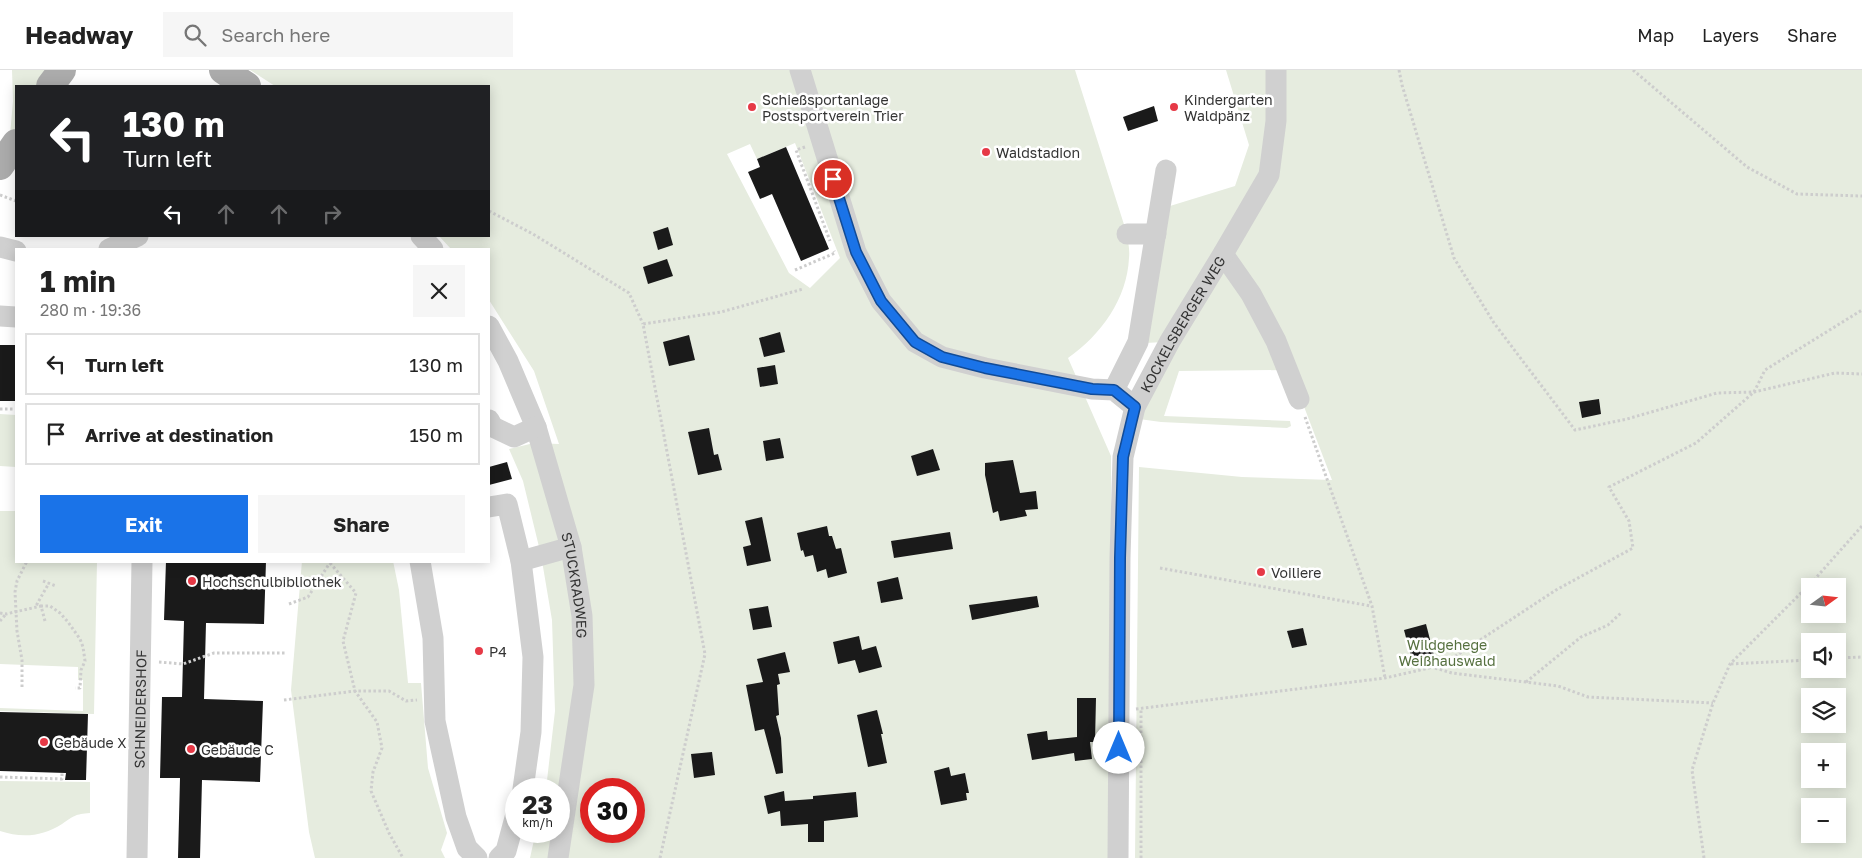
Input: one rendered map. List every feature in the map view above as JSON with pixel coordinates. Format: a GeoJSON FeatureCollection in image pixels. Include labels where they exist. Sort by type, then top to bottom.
{"type":"FeatureCollection","features":[{"type":"Feature","properties":{"kind":"main road"},"geometry":{"type":"LineString","coordinates":[[51,85],[62,70]]}},
{"type":"Feature","properties":{"kind":"main road"},"geometry":{"type":"LineString","coordinates":[[223,70],[245,85]]}},
{"type":"Feature","properties":{"kind":"main road"},"geometry":{"type":"LineString","coordinates":[[0,166],[15,144]]}},
{"type":"Feature","properties":{"kind":"street"},"geometry":{"type":"LineString","coordinates":[[800,70],[856,252],[881,301],[915,342],[942,357],[985,368],[1092,389],[1114,390],[1135,407]]}},
{"type":"Feature","properties":{"kind":"street","name":"KOCKELSBERGER WEG"},"geometry":{"type":"LineString","coordinates":[[1118,858],[1120,568],[1123,457],[1135,407],[1170,340],[1269,175],[1276,121],[1276,70]]}},
{"type":"Feature","properties":{"kind":"street"},"geometry":{"type":"LineString","coordinates":[[1114,390],[1138,342],[1166,170]]}},
{"type":"Feature","properties":{"kind":"street"},"geometry":{"type":"LineString","coordinates":[[1127,234],[1156,234]]}},
{"type":"Feature","properties":{"kind":"street"},"geometry":{"type":"LineString","coordinates":[[422,237],[431,248]]}},
{"type":"Feature","properties":{"kind":"street"},"geometry":{"type":"LineString","coordinates":[[109,246],[136,241]]}},
{"type":"Feature","properties":{"kind":"street"},"geometry":{"type":"LineString","coordinates":[[0,247],[15,251]]}},
{"type":"Feature","properties":{"kind":"street"},"geometry":{"type":"LineString","coordinates":[[1223,254],[1251,294],[1276,341],[1299,399]]}},
{"type":"Feature","properties":{"kind":"street"},"geometry":{"type":"LineString","coordinates":[[0,316],[15,317]]}},
{"type":"Feature","properties":{"kind":"street","name":"STUCKRADWEG"},"geometry":{"type":"LineString","coordinates":[[490,328],[508,361],[536,427],[571,547],[582,616],[584,685],[558,858]]}},
{"type":"Feature","properties":{"kind":"street"},"geometry":{"type":"LineString","coordinates":[[491,424],[514,437],[536,427]]}},
{"type":"Feature","properties":{"kind":"street"},"geometry":{"type":"LineString","coordinates":[[490,507],[507,504],[521,560],[533,658],[531,732],[525,778]]}},
{"type":"Feature","properties":{"kind":"street"},"geometry":{"type":"LineString","coordinates":[[521,560],[571,547]]}},
{"type":"Feature","properties":{"kind":"street","name":"SCHNEIDERSHOF"},"geometry":{"type":"LineString","coordinates":[[137,858],[142,563]]}},
{"type":"Feature","properties":{"kind":"street"},"geometry":{"type":"LineString","coordinates":[[420,563],[433,638],[436,721],[456,817],[467,848],[477,858]]}},
{"type":"Feature","properties":{"kind":"street"},"geometry":{"type":"LineString","coordinates":[[499,858],[506,851],[508,843]]}},
{"type":"Feature","properties":{"kind":"path"},"geometry":{"type":"LineString","coordinates":[[1399,70],[1454,258],[1494,323],[1575,430],[1627,419],[1717,393],[1754,392],[1835,373],[1862,374]]}},
{"type":"Feature","properties":{"kind":"path"},"geometry":{"type":"LineString","coordinates":[[1633,70],[1747,167],[1797,194],[1862,196]]}},
{"type":"Feature","properties":{"kind":"path"},"geometry":{"type":"LineString","coordinates":[[795,270],[835,253],[796,150]]}},
{"type":"Feature","properties":{"kind":"path"},"geometry":{"type":"LineString","coordinates":[[0,195],[15,201]]}},
{"type":"Feature","properties":{"kind":"path"},"geometry":{"type":"LineString","coordinates":[[490,212],[534,234],[629,293],[643,324],[705,654],[660,858]]}},
{"type":"Feature","properties":{"kind":"path"},"geometry":{"type":"LineString","coordinates":[[643,324],[721,312],[803,290]]}},
{"type":"Feature","properties":{"kind":"path"},"geometry":{"type":"LineString","coordinates":[[1141,858],[1141,709],[1386,678],[1442,665],[1556,590],[1633,548],[1629,521],[1609,487],[1696,443],[1754,392],[1764,370],[1862,310]]}},
{"type":"Feature","properties":{"kind":"path"},"geometry":{"type":"LineString","coordinates":[[1299,399],[1372,606],[1386,678]]}},
{"type":"Feature","properties":{"kind":"path"},"geometry":{"type":"LineString","coordinates":[[0,409],[15,409]]}},
{"type":"Feature","properties":{"kind":"path"},"geometry":{"type":"LineString","coordinates":[[1704,858],[1692,770],[1713,703],[1730,664],[1814,580],[1862,526]]}},
{"type":"Feature","properties":{"kind":"path"},"geometry":{"type":"LineString","coordinates":[[22,687],[22,660],[15,592],[17,581],[26,563]]}},
{"type":"Feature","properties":{"kind":"path"},"geometry":{"type":"LineString","coordinates":[[289,604],[308,597],[330,563]]}},
{"type":"Feature","properties":{"kind":"path"},"geometry":{"type":"LineString","coordinates":[[332,563],[356,593],[343,641],[355,690],[377,722],[382,748],[373,772],[371,791],[389,833],[403,858]]}},
{"type":"Feature","properties":{"kind":"path"},"geometry":{"type":"LineString","coordinates":[[1160,568],[1372,606]]}},
{"type":"Feature","properties":{"kind":"path"},"geometry":{"type":"LineString","coordinates":[[43,580],[56,586]]}},
{"type":"Feature","properties":{"kind":"path"},"geometry":{"type":"LineString","coordinates":[[45,621],[41,606],[37,604],[49,583]]}},
{"type":"Feature","properties":{"kind":"path"},"geometry":{"type":"LineString","coordinates":[[0,613],[6,614],[41,606],[55,608],[80,639],[85,661],[81,670],[80,688],[75,688]]}},
{"type":"Feature","properties":{"kind":"path"},"geometry":{"type":"LineString","coordinates":[[1525,682],[1581,637],[1608,625],[1621,613]]}},
{"type":"Feature","properties":{"kind":"path"},"geometry":{"type":"LineString","coordinates":[[0,621],[6,614]]}},
{"type":"Feature","properties":{"kind":"path"},"geometry":{"type":"LineString","coordinates":[[139,661],[183,664],[214,653],[286,653]]}},
{"type":"Feature","properties":{"kind":"path"},"geometry":{"type":"LineString","coordinates":[[1846,658],[1862,657]]}},
{"type":"Feature","properties":{"kind":"path"},"geometry":{"type":"LineString","coordinates":[[1730,664],[1801,660]]}},
{"type":"Feature","properties":{"kind":"path"},"geometry":{"type":"LineString","coordinates":[[1433,667],[1452,673],[1558,686],[1588,697],[1713,703]]}},
{"type":"Feature","properties":{"kind":"path"},"geometry":{"type":"LineString","coordinates":[[284,700],[355,690],[389,691],[406,701],[435,699]]}},
{"type":"Feature","properties":{"kind":"path"},"geometry":{"type":"LineString","coordinates":[[0,777],[62,779],[62,771]]}},
{"type":"Feature","properties":{"kind":"green space"},"geometry":{"type":"Polygon","coordinates":[[[12,70],[51,70],[42,85],[15,85],[15,129],[12,135],[10,135],[13,101],[12,70]]]}},
{"type":"Feature","properties":{"kind":"green space"},"geometry":{"type":"Polygon","coordinates":[[[250,70],[1075,70],[1127,234],[1129,252],[1127,273],[1118,302],[1101,327],[1080,349],[1068,358],[1111,456],[1112,858],[530,858],[533,843],[570,843],[570,778],[547,778],[555,711],[552,620],[541,555],[523,481],[509,449],[534,443],[559,444],[534,371],[490,302],[490,248],[450,248],[440,237],[490,237],[490,85],[273,85],[250,70]],[[795,143],[757,159],[750,144],[727,154],[789,273],[810,288],[840,258],[795,143]]]}},
{"type":"Feature","properties":{"kind":"green space","name":"Wildgehege Weißhauswald"},"geometry":{"type":"Polygon","coordinates":[[[1226,70],[1862,70],[1862,858],[1135,858],[1139,467],[1242,477],[1332,480],[1269,315],[1235,256],[1164,342],[1145,343],[1170,206],[1235,186],[1249,145],[1226,70]]]}},
{"type":"Feature","properties":{"kind":"green space"},"geometry":{"type":"Polygon","coordinates":[[[1227,269],[1283,370],[1179,371],[1164,416],[1290,421],[1291,426],[1287,428],[1161,422],[1139,419],[1217,271],[1227,269]]]}},
{"type":"Feature","properties":{"kind":"green space"},"geometry":{"type":"Polygon","coordinates":[[[0,414],[15,415],[15,467],[0,466],[0,414]]]}},
{"type":"Feature","properties":{"kind":"green space"},"geometry":{"type":"Polygon","coordinates":[[[0,511],[15,511],[15,563],[97,563],[94,714],[0,711],[0,708],[83,711],[83,680],[78,680],[78,667],[0,664],[0,511]]]}},
{"type":"Feature","properties":{"kind":"green space"},"geometry":{"type":"Polygon","coordinates":[[[302,563],[393,563],[399,590],[408,683],[421,683],[428,768],[447,833],[441,850],[445,858],[315,858],[309,832],[291,690],[302,563]]]}},
{"type":"Feature","properties":{"kind":"green space"},"geometry":{"type":"Polygon","coordinates":[[[0,781],[90,782],[90,813],[75,816],[47,832],[39,834],[16,835],[0,831],[0,781]]]}},
{"type":"Feature","properties":{"kind":"building"},"geometry":{"type":"Polygon","coordinates":[[[1154,106],[1158,121],[1128,131],[1123,117],[1154,106]]]}},
{"type":"Feature","properties":{"kind":"building"},"geometry":{"type":"Polygon","coordinates":[[[786,147],[829,249],[801,261],[772,194],[760,199],[748,172],[760,167],[757,159],[786,147]]]}},
{"type":"Feature","properties":{"kind":"building"},"geometry":{"type":"Polygon","coordinates":[[[668,227],[673,245],[658,250],[653,232],[668,227]]]}},
{"type":"Feature","properties":{"kind":"building"},"geometry":{"type":"Polygon","coordinates":[[[667,259],[673,276],[648,284],[643,267],[667,259]]]}},
{"type":"Feature","properties":{"kind":"building"},"geometry":{"type":"Polygon","coordinates":[[[780,332],[785,352],[764,357],[759,338],[780,332]]]}},
{"type":"Feature","properties":{"kind":"building"},"geometry":{"type":"Polygon","coordinates":[[[689,335],[695,360],[669,366],[663,342],[689,335]]]}},
{"type":"Feature","properties":{"kind":"building"},"geometry":{"type":"Polygon","coordinates":[[[0,345],[15,345],[15,401],[0,401],[0,345]]]}},
{"type":"Feature","properties":{"kind":"building"},"geometry":{"type":"Polygon","coordinates":[[[775,365],[778,384],[760,387],[757,368],[775,365]]]}},
{"type":"Feature","properties":{"kind":"building"},"geometry":{"type":"Polygon","coordinates":[[[1599,399],[1601,414],[1582,418],[1579,402],[1599,399]]]}},
{"type":"Feature","properties":{"kind":"building"},"geometry":{"type":"Polygon","coordinates":[[[709,428],[714,455],[718,454],[722,470],[698,475],[688,432],[709,428]]]}},
{"type":"Feature","properties":{"kind":"building"},"geometry":{"type":"Polygon","coordinates":[[[780,438],[784,458],[766,461],[763,441],[780,438]]]}},
{"type":"Feature","properties":{"kind":"building"},"geometry":{"type":"Polygon","coordinates":[[[933,449],[940,470],[917,476],[911,456],[933,449]]]}},
{"type":"Feature","properties":{"kind":"building"},"geometry":{"type":"Polygon","coordinates":[[[1013,460],[1020,493],[1036,491],[1038,509],[1025,510],[1027,516],[1000,521],[998,511],[993,513],[985,475],[985,463],[1013,460]]]}},
{"type":"Feature","properties":{"kind":"building"},"geometry":{"type":"Polygon","coordinates":[[[507,462],[512,479],[490,485],[490,467],[507,462]]]}},
{"type":"Feature","properties":{"kind":"building"},"geometry":{"type":"Polygon","coordinates":[[[762,517],[771,561],[747,566],[743,547],[751,545],[745,521],[762,517]]]}},
{"type":"Feature","properties":{"kind":"building"},"geometry":{"type":"Polygon","coordinates":[[[827,526],[829,536],[832,536],[836,549],[841,548],[847,573],[828,578],[826,569],[817,572],[813,555],[805,557],[803,550],[801,551],[797,533],[827,526]]]}},
{"type":"Feature","properties":{"kind":"building"},"geometry":{"type":"Polygon","coordinates":[[[950,532],[953,549],[894,558],[891,541],[950,532]]]}},
{"type":"Feature","properties":{"kind":"building"},"geometry":{"type":"Polygon","coordinates":[[[166,563],[266,563],[264,624],[206,623],[204,699],[263,701],[260,782],[202,780],[200,858],[178,858],[180,778],[160,778],[162,697],[182,697],[184,621],[164,620],[166,563]]]}},
{"type":"Feature","properties":{"kind":"building"},"geometry":{"type":"Polygon","coordinates":[[[898,577],[903,599],[881,603],[877,582],[898,577]]]}},
{"type":"Feature","properties":{"kind":"building"},"geometry":{"type":"Polygon","coordinates":[[[1037,596],[1039,607],[972,620],[969,605],[1037,596]]]}},
{"type":"Feature","properties":{"kind":"building"},"geometry":{"type":"Polygon","coordinates":[[[768,606],[772,627],[753,630],[749,609],[768,606]]]}},
{"type":"Feature","properties":{"kind":"building"},"geometry":{"type":"Polygon","coordinates":[[[1426,624],[1435,659],[1413,664],[1404,630],[1426,624]]]}},
{"type":"Feature","properties":{"kind":"building"},"geometry":{"type":"Polygon","coordinates":[[[1303,628],[1307,645],[1292,648],[1287,631],[1303,628]]]}},
{"type":"Feature","properties":{"kind":"building"},"geometry":{"type":"Polygon","coordinates":[[[859,636],[862,650],[876,646],[882,667],[859,673],[855,660],[838,664],[833,642],[859,636]]]}},
{"type":"Feature","properties":{"kind":"building"},"geometry":{"type":"Polygon","coordinates":[[[785,652],[790,672],[778,674],[780,684],[777,685],[779,715],[776,716],[781,738],[783,773],[776,774],[764,729],[755,731],[746,685],[763,682],[757,659],[785,652]]]}},
{"type":"Feature","properties":{"kind":"building"},"geometry":{"type":"Polygon","coordinates":[[[1077,698],[1096,698],[1095,742],[1090,742],[1092,759],[1075,761],[1074,753],[1032,760],[1027,734],[1047,731],[1048,740],[1077,737],[1077,698]]]}},
{"type":"Feature","properties":{"kind":"building"},"geometry":{"type":"Polygon","coordinates":[[[877,710],[887,763],[868,767],[857,715],[877,710]]]}},
{"type":"Feature","properties":{"kind":"building","name":"Gebäude X"},"geometry":{"type":"Polygon","coordinates":[[[0,712],[88,714],[86,780],[65,780],[66,773],[0,771],[0,712]]]}},
{"type":"Feature","properties":{"kind":"building"},"geometry":{"type":"Polygon","coordinates":[[[712,752],[715,775],[694,778],[691,754],[712,752]]]}},
{"type":"Feature","properties":{"kind":"building"},"geometry":{"type":"Polygon","coordinates":[[[949,767],[951,776],[965,773],[969,793],[966,793],[967,800],[941,805],[934,771],[949,767]]]}},
{"type":"Feature","properties":{"kind":"building"},"geometry":{"type":"Polygon","coordinates":[[[784,791],[785,801],[813,799],[813,796],[856,792],[858,817],[824,821],[824,842],[808,842],[808,824],[781,826],[780,811],[768,814],[764,796],[784,791]]]}},
{"type":"Feature","properties":{"kind":"place","name":"Schießsportanlage Postsportverein Trier"},"geometry":{"type":"Point","coordinates":[752,107]}},
{"type":"Feature","properties":{"kind":"place","name":"Kindergarten Waldpänz"},"geometry":{"type":"Point","coordinates":[1174,107]}},
{"type":"Feature","properties":{"kind":"place","name":"Waldstadion"},"geometry":{"type":"Point","coordinates":[986,152]}},
{"type":"Feature","properties":{"kind":"place","name":"Voiliere"},"geometry":{"type":"Point","coordinates":[1261,572]}},
{"type":"Feature","properties":{"kind":"place","name":"Hochschulbibliothek"},"geometry":{"type":"Point","coordinates":[192,581]}},
{"type":"Feature","properties":{"kind":"place","name":"P4"},"geometry":{"type":"Point","coordinates":[479,651]}},
{"type":"Feature","properties":{"kind":"place","name":"Gebäude X"},"geometry":{"type":"Point","coordinates":[44,742]}},
{"type":"Feature","properties":{"kind":"place","name":"Gebäude C"},"geometry":{"type":"Point","coordinates":[191,749]}},
{"type":"Feature","properties":{"kind":"route"},"geometry":{"type":"LineString","coordinates":[[833,179],[856,252],[881,301],[915,342],[942,357],[985,368],[1092,389],[1114,390],[1135,407],[1123,457],[1120,558],[1119,748]]}}]}
